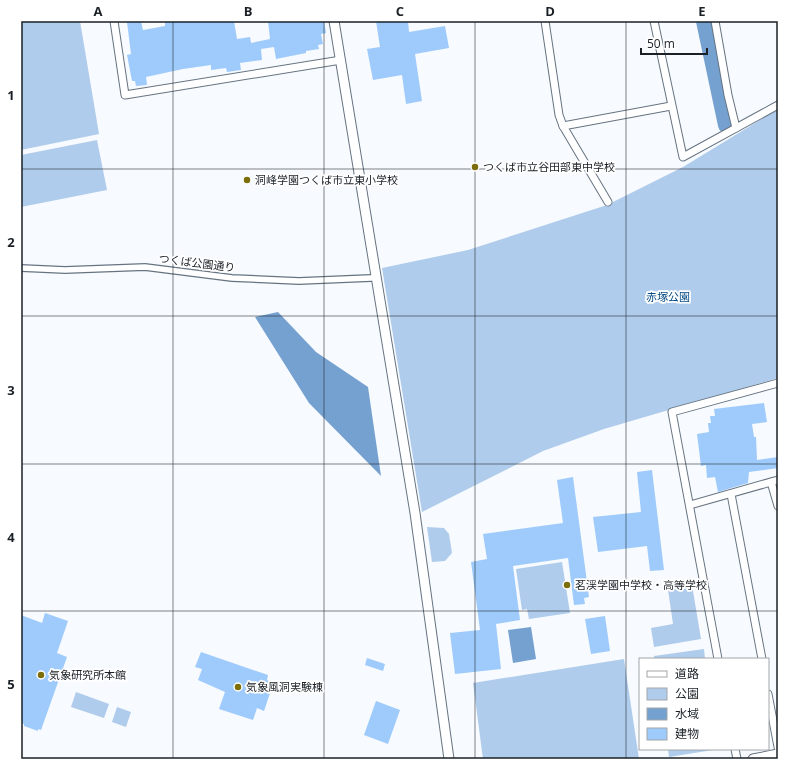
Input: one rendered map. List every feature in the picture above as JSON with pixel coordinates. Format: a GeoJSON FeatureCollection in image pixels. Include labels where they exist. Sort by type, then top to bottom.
{"type":"FeatureCollection","features":[{"type":"Feature","properties":{"kind":"street"},"geometry":{"type":"LineString","coordinates":[[114,21],[124,95],[341,60]]}},
{"type":"Feature","properties":{"kind":"street"},"geometry":{"type":"LineString","coordinates":[[334,21],[374,272],[415,513],[449,759]]}},
{"type":"Feature","properties":{"kind":"street"},"geometry":{"type":"LineString","coordinates":[[545,21],[559,115],[608,202]]}},
{"type":"Feature","properties":{"kind":"street"},"geometry":{"type":"LineString","coordinates":[[654,21],[683,157],[778,105]]}},
{"type":"Feature","properties":{"kind":"street"},"geometry":{"type":"LineString","coordinates":[[715,21],[728,95],[736,128]]}},
{"type":"Feature","properties":{"kind":"street"},"geometry":{"type":"LineString","coordinates":[[564,126],[672,106]]}},
{"type":"Feature","properties":{"kind":"street","name":"つくば公園通り"},"geometry":{"type":"LineString","coordinates":[[21,268],[65,270],[145,267],[232,278],[299,281],[371,278]]}},
{"type":"Feature","properties":{"kind":"street"},"geometry":{"type":"LineString","coordinates":[[718,658],[672,412],[778,383]]}},
{"type":"Feature","properties":{"kind":"street"},"geometry":{"type":"LineString","coordinates":[[690,505],[775,481],[778,506]]}},
{"type":"Feature","properties":{"kind":"street"},"geometry":{"type":"LineString","coordinates":[[731,494],[762,658]]}},
{"type":"Feature","properties":{"kind":"street"},"geometry":{"type":"LineString","coordinates":[[769,699],[778,747]]}},
{"type":"Feature","properties":{"kind":"street"},"geometry":{"type":"LineString","coordinates":[[753,759],[778,754]]}},
{"type":"Feature","properties":{"kind":"green space"},"geometry":{"type":"Polygon","coordinates":[[[21,21],[80,21],[99,134],[21,150],[21,21]]]}},
{"type":"Feature","properties":{"kind":"green space","name":"赤塚公園"},"geometry":{"type":"Polygon","coordinates":[[[778,109],[778,378],[604,429],[543,451],[422,512],[382,268],[468,250],[607,205],[683,167],[778,109]]]}},
{"type":"Feature","properties":{"kind":"green space"},"geometry":{"type":"Polygon","coordinates":[[[97,140],[107,190],[21,207],[21,155],[97,140]]]}},
{"type":"Feature","properties":{"kind":"green space"},"geometry":{"type":"Polygon","coordinates":[[[427,527],[444,528],[449,534],[452,553],[445,561],[432,562],[427,527]]]}},
{"type":"Feature","properties":{"kind":"green space"},"geometry":{"type":"Polygon","coordinates":[[[562,562],[570,613],[529,619],[527,609],[522,610],[516,569],[562,562]]]}},
{"type":"Feature","properties":{"kind":"green space"},"geometry":{"type":"Polygon","coordinates":[[[691,579],[701,639],[654,647],[651,628],[673,624],[667,583],[691,579]]]}},
{"type":"Feature","properties":{"kind":"green space"},"geometry":{"type":"Polygon","coordinates":[[[704,649],[705,658],[654,658],[654,656],[704,649]]]}},
{"type":"Feature","properties":{"kind":"green space"},"geometry":{"type":"Polygon","coordinates":[[[624,659],[639,759],[483,759],[473,683],[624,659]]]}},
{"type":"Feature","properties":{"kind":"green space"},"geometry":{"type":"Polygon","coordinates":[[[76,692],[109,704],[104,718],[71,707],[76,692]]]}},
{"type":"Feature","properties":{"kind":"green space"},"geometry":{"type":"Polygon","coordinates":[[[117,707],[131,712],[126,727],[112,722],[117,707]]]}},
{"type":"Feature","properties":{"kind":"green space"},"geometry":{"type":"Polygon","coordinates":[[[668,750],[713,750],[669,757],[668,750]]]}},
{"type":"Feature","properties":{"kind":"water"},"geometry":{"type":"Polygon","coordinates":[[[278,312],[316,352],[368,387],[381,476],[309,403],[255,317],[278,312]]]}},
{"type":"Feature","properties":{"kind":"water"},"geometry":{"type":"Polygon","coordinates":[[[531,627],[536,659],[513,663],[508,630],[531,627]]]}},
{"type":"Feature","properties":{"kind":"building"},"geometry":{"type":"Polygon","coordinates":[[[141,21],[143,30],[165,26],[165,21],[234,21],[237,39],[250,37],[251,43],[270,39],[268,21],[324,21],[326,33],[321,34],[323,44],[318,45],[319,49],[306,51],[306,53],[276,59],[274,47],[261,49],[262,60],[240,63],[241,70],[227,72],[226,68],[211,70],[211,65],[183,69],[146,77],[147,85],[136,86],[135,81],[132,81],[127,55],[131,54],[127,22],[141,21]]]}},
{"type":"Feature","properties":{"kind":"building"},"geometry":{"type":"Polygon","coordinates":[[[376,21],[408,21],[409,32],[445,26],[449,48],[415,54],[422,101],[406,104],[402,75],[373,80],[367,49],[380,47],[376,21]]]}},
{"type":"Feature","properties":{"kind":"building"},"geometry":{"type":"Polygon","coordinates":[[[764,403],[767,422],[752,424],[754,437],[756,437],[757,460],[778,457],[778,468],[749,472],[748,483],[718,492],[715,477],[707,478],[706,465],[701,466],[697,434],[709,432],[708,423],[711,423],[710,416],[715,416],[714,409],[764,403]]]}},
{"type":"Feature","properties":{"kind":"building"},"geometry":{"type":"Polygon","coordinates":[[[652,470],[664,570],[650,571],[647,546],[598,552],[593,517],[641,512],[637,472],[652,470]]]}},
{"type":"Feature","properties":{"kind":"building"},"geometry":{"type":"Polygon","coordinates":[[[573,477],[589,597],[584,598],[585,604],[574,605],[568,558],[513,566],[520,620],[496,624],[501,669],[455,674],[450,633],[480,630],[471,562],[487,559],[483,534],[563,523],[557,480],[573,477]]]}},
{"type":"Feature","properties":{"kind":"building","name":"気象研究所本館"},"geometry":{"type":"Polygon","coordinates":[[[45,613],[68,621],[57,653],[67,657],[41,730],[38,729],[38,731],[24,726],[24,724],[21,723],[21,615],[42,623],[45,613]]]}},
{"type":"Feature","properties":{"kind":"building"},"geometry":{"type":"Polygon","coordinates":[[[605,616],[610,651],[591,654],[585,619],[605,616]]]}},
{"type":"Feature","properties":{"kind":"building","name":"気象風洞実験棟"},"geometry":{"type":"Polygon","coordinates":[[[201,652],[268,675],[267,680],[271,682],[268,692],[270,693],[264,711],[257,708],[253,720],[219,709],[225,692],[198,680],[202,669],[195,667],[201,652]]]}},
{"type":"Feature","properties":{"kind":"building"},"geometry":{"type":"Polygon","coordinates":[[[367,658],[385,664],[383,671],[365,665],[367,658]]]}},
{"type":"Feature","properties":{"kind":"building"},"geometry":{"type":"Polygon","coordinates":[[[376,701],[400,710],[388,744],[364,735],[376,701]]]}},
{"type":"Feature","properties":{"kind":"waterway"},"geometry":{"type":"LineString","coordinates":[[704,21],[726,125]]}},
{"type":"Feature","properties":{"kind":"place","name":"つくば市立谷田部東中学校"},"geometry":{"type":"Point","coordinates":[475,167]}},
{"type":"Feature","properties":{"kind":"place","name":"洞峰学園つくば市立東小学校"},"geometry":{"type":"Point","coordinates":[247,180]}},
{"type":"Feature","properties":{"kind":"place","name":"茗渓学園中学校・高等学校"},"geometry":{"type":"Point","coordinates":[567,585]}},
{"type":"Feature","properties":{"kind":"place","name":"気象研究所本館"},"geometry":{"type":"Point","coordinates":[41,675]}},
{"type":"Feature","properties":{"kind":"place","name":"気象風洞実験棟"},"geometry":{"type":"Point","coordinates":[238,687]}}]}
